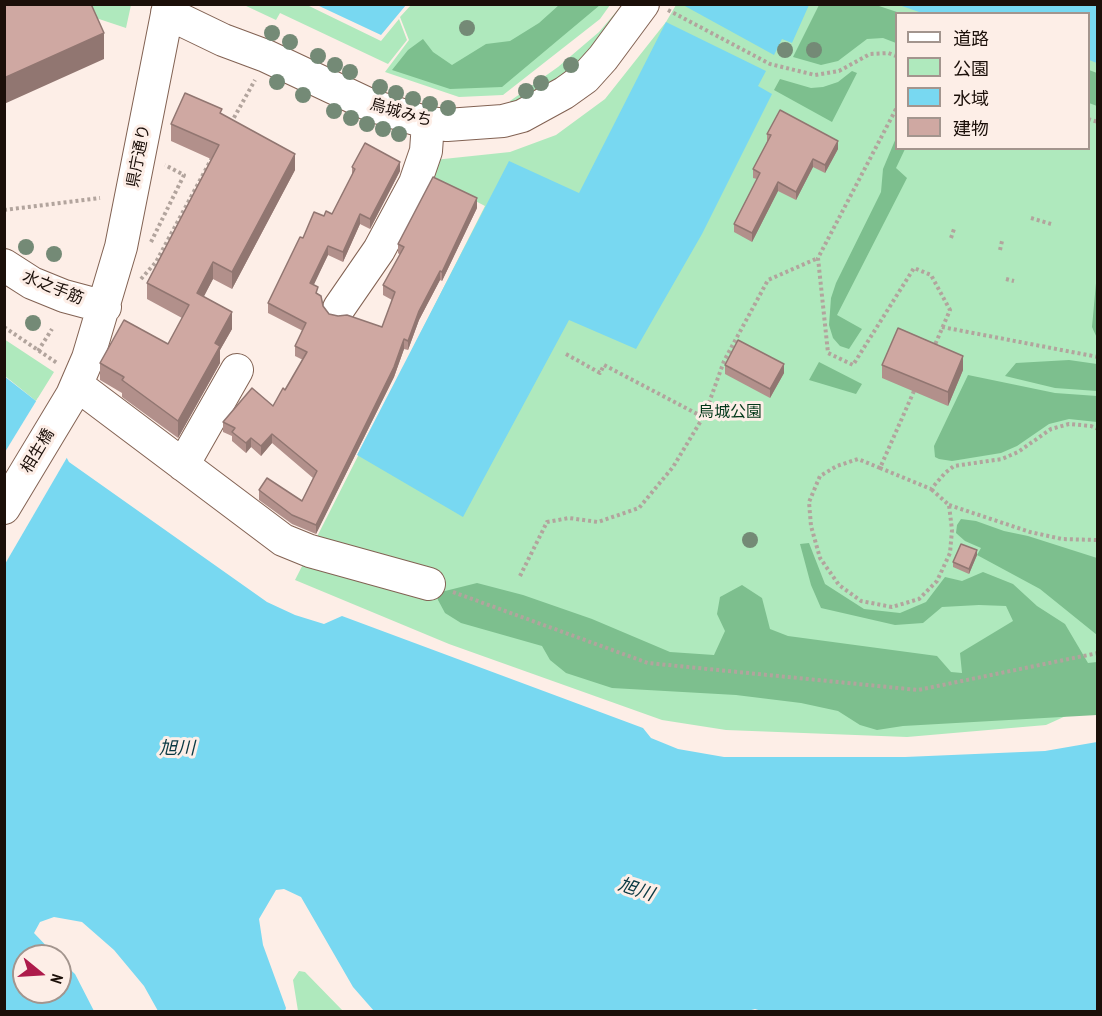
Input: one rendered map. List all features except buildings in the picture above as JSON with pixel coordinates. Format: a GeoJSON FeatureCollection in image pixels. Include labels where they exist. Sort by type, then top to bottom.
{"type":"FeatureCollection","features":[{"type":"Feature","properties":{"kind":"street","name":"烏城みち"},"geometry":{"type":"LineString","coordinates":[[168,9],[223,40],[266,56],[370,105],[428,123],[447,125],[503,121],[542,107],[585,78],[615,44],[657,8]]}},
{"type":"Feature","properties":{"kind":"street","name":"県庁通り"},"geometry":{"type":"LineString","coordinates":[[72,383],[105,307],[121,247],[168,9]]}},
{"type":"Feature","properties":{"kind":"street"},"geometry":{"type":"LineString","coordinates":[[339,308],[379,250],[415,183],[426,151],[428,123]]}},
{"type":"Feature","properties":{"kind":"street","name":"水之手筋"},"geometry":{"type":"LineString","coordinates":[[4,265],[32,284],[64,296],[105,307]]}},
{"type":"Feature","properties":{"kind":"street"},"geometry":{"type":"LineString","coordinates":[[183,465],[237,370]]}},
{"type":"Feature","properties":{"kind":"street"},"geometry":{"type":"LineString","coordinates":[[72,383],[283,540],[310,551],[429,584]]}},
{"type":"Feature","properties":{"kind":"street","name":"相生橋"},"geometry":{"type":"LineString","coordinates":[[4,508],[72,383]]}},
{"type":"Feature","properties":{"kind":"path"},"geometry":{"type":"LineString","coordinates":[[657,8],[770,64],[815,75],[839,71],[870,54],[888,53],[895,55]]}},
{"type":"Feature","properties":{"kind":"path"},"geometry":{"type":"LineString","coordinates":[[229,127],[256,79]]}},
{"type":"Feature","properties":{"kind":"path"},"geometry":{"type":"LineString","coordinates":[[895,113],[818,258],[828,353],[853,365],[914,268],[931,275],[951,310],[930,355]]}},
{"type":"Feature","properties":{"kind":"path"},"geometry":{"type":"LineString","coordinates":[[141,279],[156,262],[218,146]]}},
{"type":"Feature","properties":{"kind":"path"},"geometry":{"type":"LineString","coordinates":[[150,244],[184,175],[161,163]]}},
{"type":"Feature","properties":{"kind":"path"},"geometry":{"type":"LineString","coordinates":[[4,210],[100,198]]}},
{"type":"Feature","properties":{"kind":"path"},"geometry":{"type":"LineString","coordinates":[[1031,218],[1051,224]]}},
{"type":"Feature","properties":{"kind":"path"},"geometry":{"type":"LineString","coordinates":[[951,238],[954,229]]}},
{"type":"Feature","properties":{"kind":"path"},"geometry":{"type":"LineString","coordinates":[[1000,250],[1002,242]]}},
{"type":"Feature","properties":{"kind":"path"},"geometry":{"type":"LineString","coordinates":[[520,576],[547,522],[569,518],[598,522],[639,508],[673,467],[703,417],[724,361],[768,280],[818,258]]}},
{"type":"Feature","properties":{"kind":"path"},"geometry":{"type":"LineString","coordinates":[[1006,279],[1014,281]]}},
{"type":"Feature","properties":{"kind":"path"},"geometry":{"type":"LineString","coordinates":[[4,327],[38,351],[72,383]]}},
{"type":"Feature","properties":{"kind":"path"},"geometry":{"type":"LineString","coordinates":[[942,327],[1098,357]]}},
{"type":"Feature","properties":{"kind":"path"},"geometry":{"type":"LineString","coordinates":[[38,351],[52,329]]}},
{"type":"Feature","properties":{"kind":"path"},"geometry":{"type":"LineString","coordinates":[[566,354],[600,373],[604,365],[703,417]]}},
{"type":"Feature","properties":{"kind":"path"},"geometry":{"type":"LineString","coordinates":[[880,468],[914,392]]}},
{"type":"Feature","properties":{"kind":"path"},"geometry":{"type":"LineString","coordinates":[[931,489],[954,466],[1002,459],[1027,447],[1052,429],[1069,424],[1098,429]]}},
{"type":"Feature","properties":{"kind":"path"},"geometry":{"type":"LineString","coordinates":[[949,505],[952,530],[950,553],[936,581],[919,599],[892,607],[861,601],[838,585],[820,558],[811,526],[808,502],[820,476],[837,466],[858,459],[931,489],[949,505],[1030,532],[1062,539],[1098,540]]}},
{"type":"Feature","properties":{"kind":"path"},"geometry":{"type":"LineString","coordinates":[[429,584],[648,663],[683,667],[918,690],[1098,653]]}},
{"type":"Feature","properties":{"kind":"green space"},"geometry":{"type":"Polygon","coordinates":[[[80,5],[131,5],[126,28],[84,14],[80,5]]]}},
{"type":"Feature","properties":{"kind":"green space"},"geometry":{"type":"Polygon","coordinates":[[[244,5],[307,5],[381,41],[399,19],[407,40],[388,64],[280,13],[276,20],[244,5]]]}},
{"type":"Feature","properties":{"kind":"green space"},"geometry":{"type":"Polygon","coordinates":[[[411,5],[610,5],[600,19],[503,95],[459,97],[385,72],[409,40],[400,17],[411,5]]]}},
{"type":"Feature","properties":{"kind":"green space"},"geometry":{"type":"Polygon","coordinates":[[[559,5],[600,5],[502,87],[450,89],[392,70],[408,50],[423,39],[433,52],[452,65],[486,44],[510,41],[539,23],[559,5]]]}},
{"type":"Feature","properties":{"kind":"green space"},"geometry":{"type":"Polygon","coordinates":[[[622,5],[630,5],[567,75],[511,104],[510,101],[558,67],[599,32],[622,5]]]}},
{"type":"Feature","properties":{"kind":"green space","name":"烏城公園"},"geometry":{"type":"Polygon","coordinates":[[[676,5],[1097,5],[1097,706],[1079,710],[1046,725],[907,737],[726,730],[662,720],[449,644],[295,580],[485,206],[437,181],[431,168],[434,160],[510,152],[556,135],[605,99],[666,22],[676,5]]]}},
{"type":"Feature","properties":{"kind":"green space"},"geometry":{"type":"Polygon","coordinates":[[[819,5],[876,5],[897,12],[895,12],[895,43],[883,38],[867,39],[838,61],[821,65],[793,57],[819,5]]]}},
{"type":"Feature","properties":{"kind":"green space"},"geometry":{"type":"Polygon","coordinates":[[[1090,70],[1097,73],[1097,106],[1090,103],[1090,70]]]}},
{"type":"Feature","properties":{"kind":"green space"},"geometry":{"type":"Polygon","coordinates":[[[852,71],[857,73],[832,122],[774,90],[780,79],[811,88],[823,87],[838,82],[852,71]]]}},
{"type":"Feature","properties":{"kind":"green space"},"geometry":{"type":"Polygon","coordinates":[[[895,140],[895,150],[905,150],[896,168],[907,178],[837,315],[862,329],[849,349],[840,346],[833,338],[829,325],[831,298],[836,283],[881,192],[883,169],[895,140]]]}},
{"type":"Feature","properties":{"kind":"green space"},"geometry":{"type":"Polygon","coordinates":[[[1097,272],[1098,338],[1092,327],[1097,272]]]}},
{"type":"Feature","properties":{"kind":"green space"},"geometry":{"type":"Polygon","coordinates":[[[4,339],[54,372],[36,401],[5,376],[4,339]]]}},
{"type":"Feature","properties":{"kind":"green space"},"geometry":{"type":"Polygon","coordinates":[[[1069,360],[1097,364],[1097,391],[1055,388],[1005,376],[1016,363],[1069,360]]]}},
{"type":"Feature","properties":{"kind":"green space"},"geometry":{"type":"Polygon","coordinates":[[[819,362],[862,384],[856,394],[809,380],[819,362]]]}},
{"type":"Feature","properties":{"kind":"green space"},"geometry":{"type":"Polygon","coordinates":[[[968,375],[1055,393],[1097,396],[1097,422],[1069,419],[1049,424],[1017,446],[1001,453],[952,461],[939,459],[935,457],[934,446],[968,375]]]}},
{"type":"Feature","properties":{"kind":"green space"},"geometry":{"type":"Polygon","coordinates":[[[961,519],[976,521],[1097,558],[1097,635],[1040,589],[977,555],[981,548],[965,541],[956,533],[961,519]]]}},
{"type":"Feature","properties":{"kind":"green space"},"geometry":{"type":"Polygon","coordinates":[[[809,543],[825,584],[864,609],[900,613],[926,602],[945,577],[962,581],[983,572],[1013,584],[1037,606],[1065,624],[1088,663],[1097,662],[1097,715],[903,726],[877,730],[860,725],[838,711],[801,703],[736,695],[612,688],[566,673],[550,660],[542,646],[461,623],[445,613],[438,600],[437,593],[477,583],[523,595],[592,619],[670,652],[714,655],[725,631],[717,614],[720,597],[742,585],[762,598],[770,629],[788,636],[937,656],[951,672],[962,673],[960,653],[1013,621],[1006,606],[942,607],[923,623],[895,625],[821,608],[811,585],[800,544],[809,543]]]}},
{"type":"Feature","properties":{"kind":"green space"},"geometry":{"type":"Polygon","coordinates":[[[299,971],[305,972],[343,1011],[298,1011],[293,980],[299,971]]]}},
{"type":"Feature","properties":{"kind":"water"},"geometry":{"type":"Polygon","coordinates":[[[317,5],[406,5],[381,35],[317,5]]]}},
{"type":"Feature","properties":{"kind":"water"},"geometry":{"type":"Polygon","coordinates":[[[683,5],[809,5],[792,43],[782,39],[774,55],[683,5]]]}},
{"type":"Feature","properties":{"kind":"water"},"geometry":{"type":"Polygon","coordinates":[[[899,5],[1097,5],[1097,63],[1090,60],[1090,12],[919,12],[899,5]]]}},
{"type":"Feature","properties":{"kind":"water"},"geometry":{"type":"Polygon","coordinates":[[[666,22],[766,71],[758,86],[772,94],[702,234],[636,349],[569,320],[463,517],[357,455],[509,161],[579,193],[666,22]]]}},
{"type":"Feature","properties":{"kind":"water","name":"旭川"},"geometry":{"type":"Polygon","coordinates":[[[4,376],[36,401],[69,462],[267,602],[295,615],[324,624],[342,616],[643,728],[651,738],[678,749],[724,757],[905,757],[1045,751],[1097,742],[1097,1011],[765,1012],[755,1009],[744,1012],[374,1011],[353,987],[301,897],[284,889],[276,890],[259,919],[263,945],[286,1008],[285,1011],[158,1011],[144,986],[114,950],[82,922],[54,917],[40,922],[34,933],[45,944],[12,944],[12,1004],[72,1004],[72,971],[94,1011],[5,1011],[4,376]]]}},
{"type":"Feature","properties":{"kind":"pier"},"geometry":{"type":"Polygon","coordinates":[[[38,398],[69,454],[5,564],[5,452],[38,398]]]}}]}
